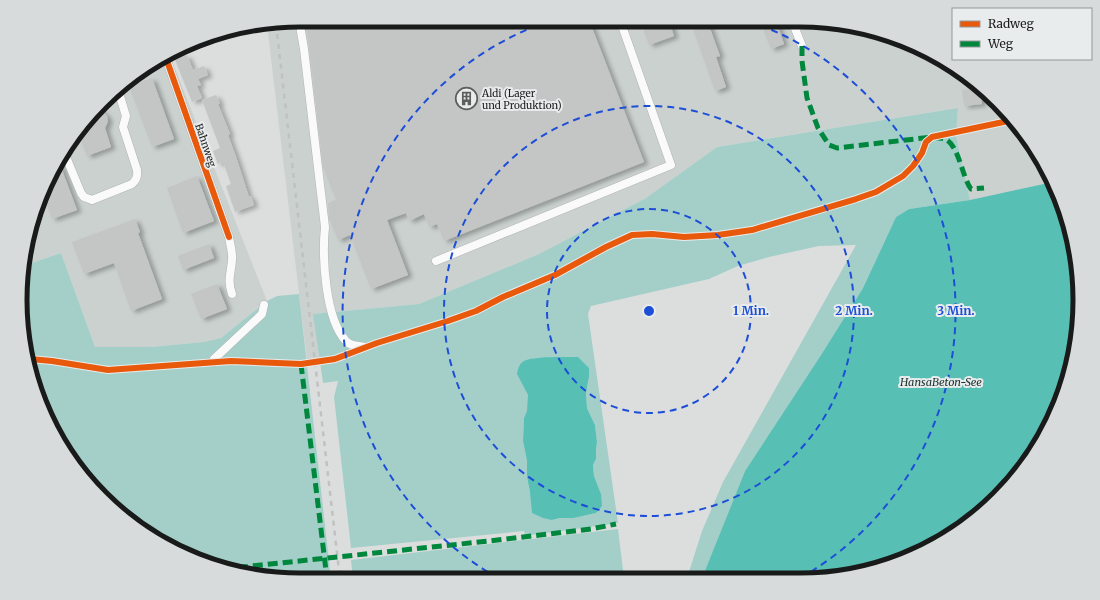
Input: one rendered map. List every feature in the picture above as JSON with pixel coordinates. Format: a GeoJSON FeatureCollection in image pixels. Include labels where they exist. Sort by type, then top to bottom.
{"type":"FeatureCollection","features":[{"type":"Feature","properties":{"kind":"street"},"geometry":{"type":"LineString","coordinates":[[300,27],[325,228],[323,246],[327,293],[334,323],[347,342],[356,346],[366,347]]}},
{"type":"Feature","properties":{"kind":"street"},"geometry":{"type":"LineString","coordinates":[[436,261],[671,165],[622,27]]}},
{"type":"Feature","properties":{"kind":"street"},"geometry":{"type":"LineString","coordinates":[[794,27],[802,46]]}},
{"type":"Feature","properties":{"kind":"street","name":"Bahnweg"},"geometry":{"type":"LineString","coordinates":[[167,62],[229,237],[233,258],[229,273],[229,285],[232,294]]}},
{"type":"Feature","properties":{"kind":"street"},"geometry":{"type":"LineString","coordinates":[[67,159],[81,193],[88,199],[92,200],[132,184],[136,180],[138,176],[137,170],[123,127],[126,116],[120,95]]}},
{"type":"Feature","properties":{"kind":"street"},"geometry":{"type":"LineString","coordinates":[[214,362],[214,359],[262,314],[264,306]]}},
{"type":"Feature","properties":{"kind":"shaded area"},"geometry":{"type":"Polygon","coordinates":[[[300,27],[800,27],[836,29],[853,32],[888,41],[921,55],[966,83],[993,107],[1017,134],[1027,148],[1047,183],[970,200],[956,136],[958,108],[717,147],[646,198],[539,254],[419,304],[314,314],[320,358],[307,360],[267,29],[300,27]]]}},
{"type":"Feature","properties":{"kind":"shaded area"},"geometry":{"type":"Polygon","coordinates":[[[171,59],[267,301],[221,338],[204,342],[151,347],[95,347],[61,253],[29,264],[41,212],[55,179],[64,163],[83,134],[107,107],[134,83],[171,59]]]}},
{"type":"Feature","properties":{"kind":"shaded area"},"geometry":{"type":"Polygon","coordinates":[[[958,108],[956,136],[970,200],[909,209],[896,217],[863,288],[745,471],[704,573],[689,573],[702,531],[723,482],[856,245],[819,246],[769,257],[738,266],[709,279],[591,306],[588,314],[618,523],[525,536],[524,531],[351,548],[334,397],[338,381],[323,383],[313,314],[419,304],[539,254],[646,198],[717,147],[958,108]],[[533,358],[524,387],[528,395],[528,411],[524,418],[523,441],[527,461],[527,477],[530,492],[552,520],[560,518],[574,518],[596,513],[601,494],[594,476],[593,465],[596,459],[597,442],[595,425],[587,408],[586,393],[589,377],[549,358],[533,358]]]}},
{"type":"Feature","properties":{"kind":"shaded area"},"geometry":{"type":"Polygon","coordinates":[[[61,253],[95,347],[151,347],[204,342],[221,338],[267,301],[277,296],[299,294],[330,573],[264,571],[212,559],[179,545],[148,527],[134,517],[107,493],[83,466],[73,452],[55,421],[41,388],[29,336],[27,300],[29,264],[61,253]]]}},
{"type":"Feature","properties":{"kind":"shaded area"},"geometry":{"type":"Polygon","coordinates":[[[618,529],[623,573],[352,573],[351,560],[618,529]]]}},
{"type":"Feature","properties":{"kind":"water","name":"HansaBeton-See"},"geometry":{"type":"Polygon","coordinates":[[[1047,183],[1059,212],[1064,229],[1071,264],[1073,300],[1071,336],[1059,388],[1045,421],[1027,452],[1017,466],[993,493],[966,517],[921,545],[888,559],[836,571],[800,573],[704,573],[745,471],[863,288],[896,217],[909,209],[970,200],[1047,183]]]}},
{"type":"Feature","properties":{"kind":"water"},"geometry":{"type":"Polygon","coordinates":[[[578,357],[589,368],[586,393],[587,408],[595,425],[597,442],[596,459],[593,465],[594,476],[601,494],[602,506],[596,513],[574,518],[560,518],[552,520],[532,513],[527,477],[527,461],[523,441],[524,418],[527,411],[528,395],[517,374],[518,368],[528,359],[578,357]]]}},
{"type":"Feature","properties":{"kind":"building","name":"Aldi (Lager und Produktion)"},"geometry":{"type":"Polygon","coordinates":[[[306,27],[592,27],[644,162],[444,241],[437,224],[429,227],[424,214],[409,221],[406,213],[387,220],[408,275],[371,289],[350,235],[338,240],[329,218],[328,203],[336,200],[323,167],[306,27]]]}},
{"type":"Feature","properties":{"kind":"building"},"geometry":{"type":"Polygon","coordinates":[[[643,27],[671,27],[674,36],[649,45],[643,27]]]}},
{"type":"Feature","properties":{"kind":"building"},"geometry":{"type":"Polygon","coordinates":[[[692,27],[710,27],[720,56],[716,57],[726,87],[715,91],[692,27]]]}},
{"type":"Feature","properties":{"kind":"building"},"geometry":{"type":"Polygon","coordinates":[[[762,27],[778,27],[784,44],[771,49],[762,27]]]}},
{"type":"Feature","properties":{"kind":"building"},"geometry":{"type":"Polygon","coordinates":[[[187,55],[193,70],[204,66],[208,75],[198,79],[201,85],[197,86],[202,98],[192,102],[175,60],[187,55]]]}},
{"type":"Feature","properties":{"kind":"building"},"geometry":{"type":"Polygon","coordinates":[[[152,78],[174,139],[152,147],[129,87],[152,78]]]}},
{"type":"Feature","properties":{"kind":"building"},"geometry":{"type":"Polygon","coordinates":[[[973,89],[981,96],[982,104],[964,106],[962,90],[973,89]]]}},
{"type":"Feature","properties":{"kind":"building"},"geometry":{"type":"Polygon","coordinates":[[[216,95],[230,134],[228,135],[249,197],[251,196],[254,205],[235,212],[226,186],[231,184],[223,162],[218,164],[213,151],[220,148],[202,100],[216,95]]]}},
{"type":"Feature","properties":{"kind":"building"},"geometry":{"type":"Polygon","coordinates":[[[103,112],[107,116],[108,121],[105,128],[111,147],[87,156],[80,138],[103,112]]]}},
{"type":"Feature","properties":{"kind":"building"},"geometry":{"type":"Polygon","coordinates":[[[61,168],[77,210],[52,219],[46,201],[61,168]]]}},
{"type":"Feature","properties":{"kind":"building"},"geometry":{"type":"Polygon","coordinates":[[[197,176],[214,221],[183,233],[167,188],[197,176]]]}},
{"type":"Feature","properties":{"kind":"building"},"geometry":{"type":"Polygon","coordinates":[[[135,219],[140,232],[138,233],[162,299],[131,311],[114,263],[84,274],[72,242],[135,219]]]}},
{"type":"Feature","properties":{"kind":"building"},"geometry":{"type":"Polygon","coordinates":[[[209,244],[214,258],[183,270],[178,256],[209,244]]]}},
{"type":"Feature","properties":{"kind":"building"},"geometry":{"type":"Polygon","coordinates":[[[217,284],[227,309],[201,319],[191,294],[217,284]]]}},
{"type":"Feature","properties":{"kind":"railway"},"geometry":{"type":"LineString","coordinates":[[276,28],[339,573]]}},
{"type":"Feature","properties":{"kind":"marked path"},"geometry":{"type":"LineString","coordinates":[[802,46],[802,61],[807,98],[818,128],[829,145],[837,148],[932,137],[945,139],[950,142],[954,148],[971,189],[984,188]]}},
{"type":"Feature","properties":{"kind":"marked path"},"geometry":{"type":"LineString","coordinates":[[301,364],[326,573]]}},
{"type":"Feature","properties":{"kind":"marked path"},"geometry":{"type":"LineString","coordinates":[[242,567],[489,541],[591,529],[616,524]]}},
{"type":"Feature","properties":{"kind":"cycle path"},"geometry":{"type":"LineString","coordinates":[[167,62],[229,237]]}},
{"type":"Feature","properties":{"kind":"cycle path"},"geometry":{"type":"LineString","coordinates":[[33,359],[108,370],[231,361],[301,364],[335,359],[377,343],[476,311],[503,297],[555,275],[606,247],[632,235],[652,234],[684,237],[718,235],[752,230],[876,192],[903,176],[913,166],[922,153],[926,142],[932,137],[1006,121]]}},
{"type":"Feature","properties":{"kind":"place","name":"Aldi (Lager und Produktion)"},"geometry":{"type":"Point","coordinates":[466,99]}}]}
